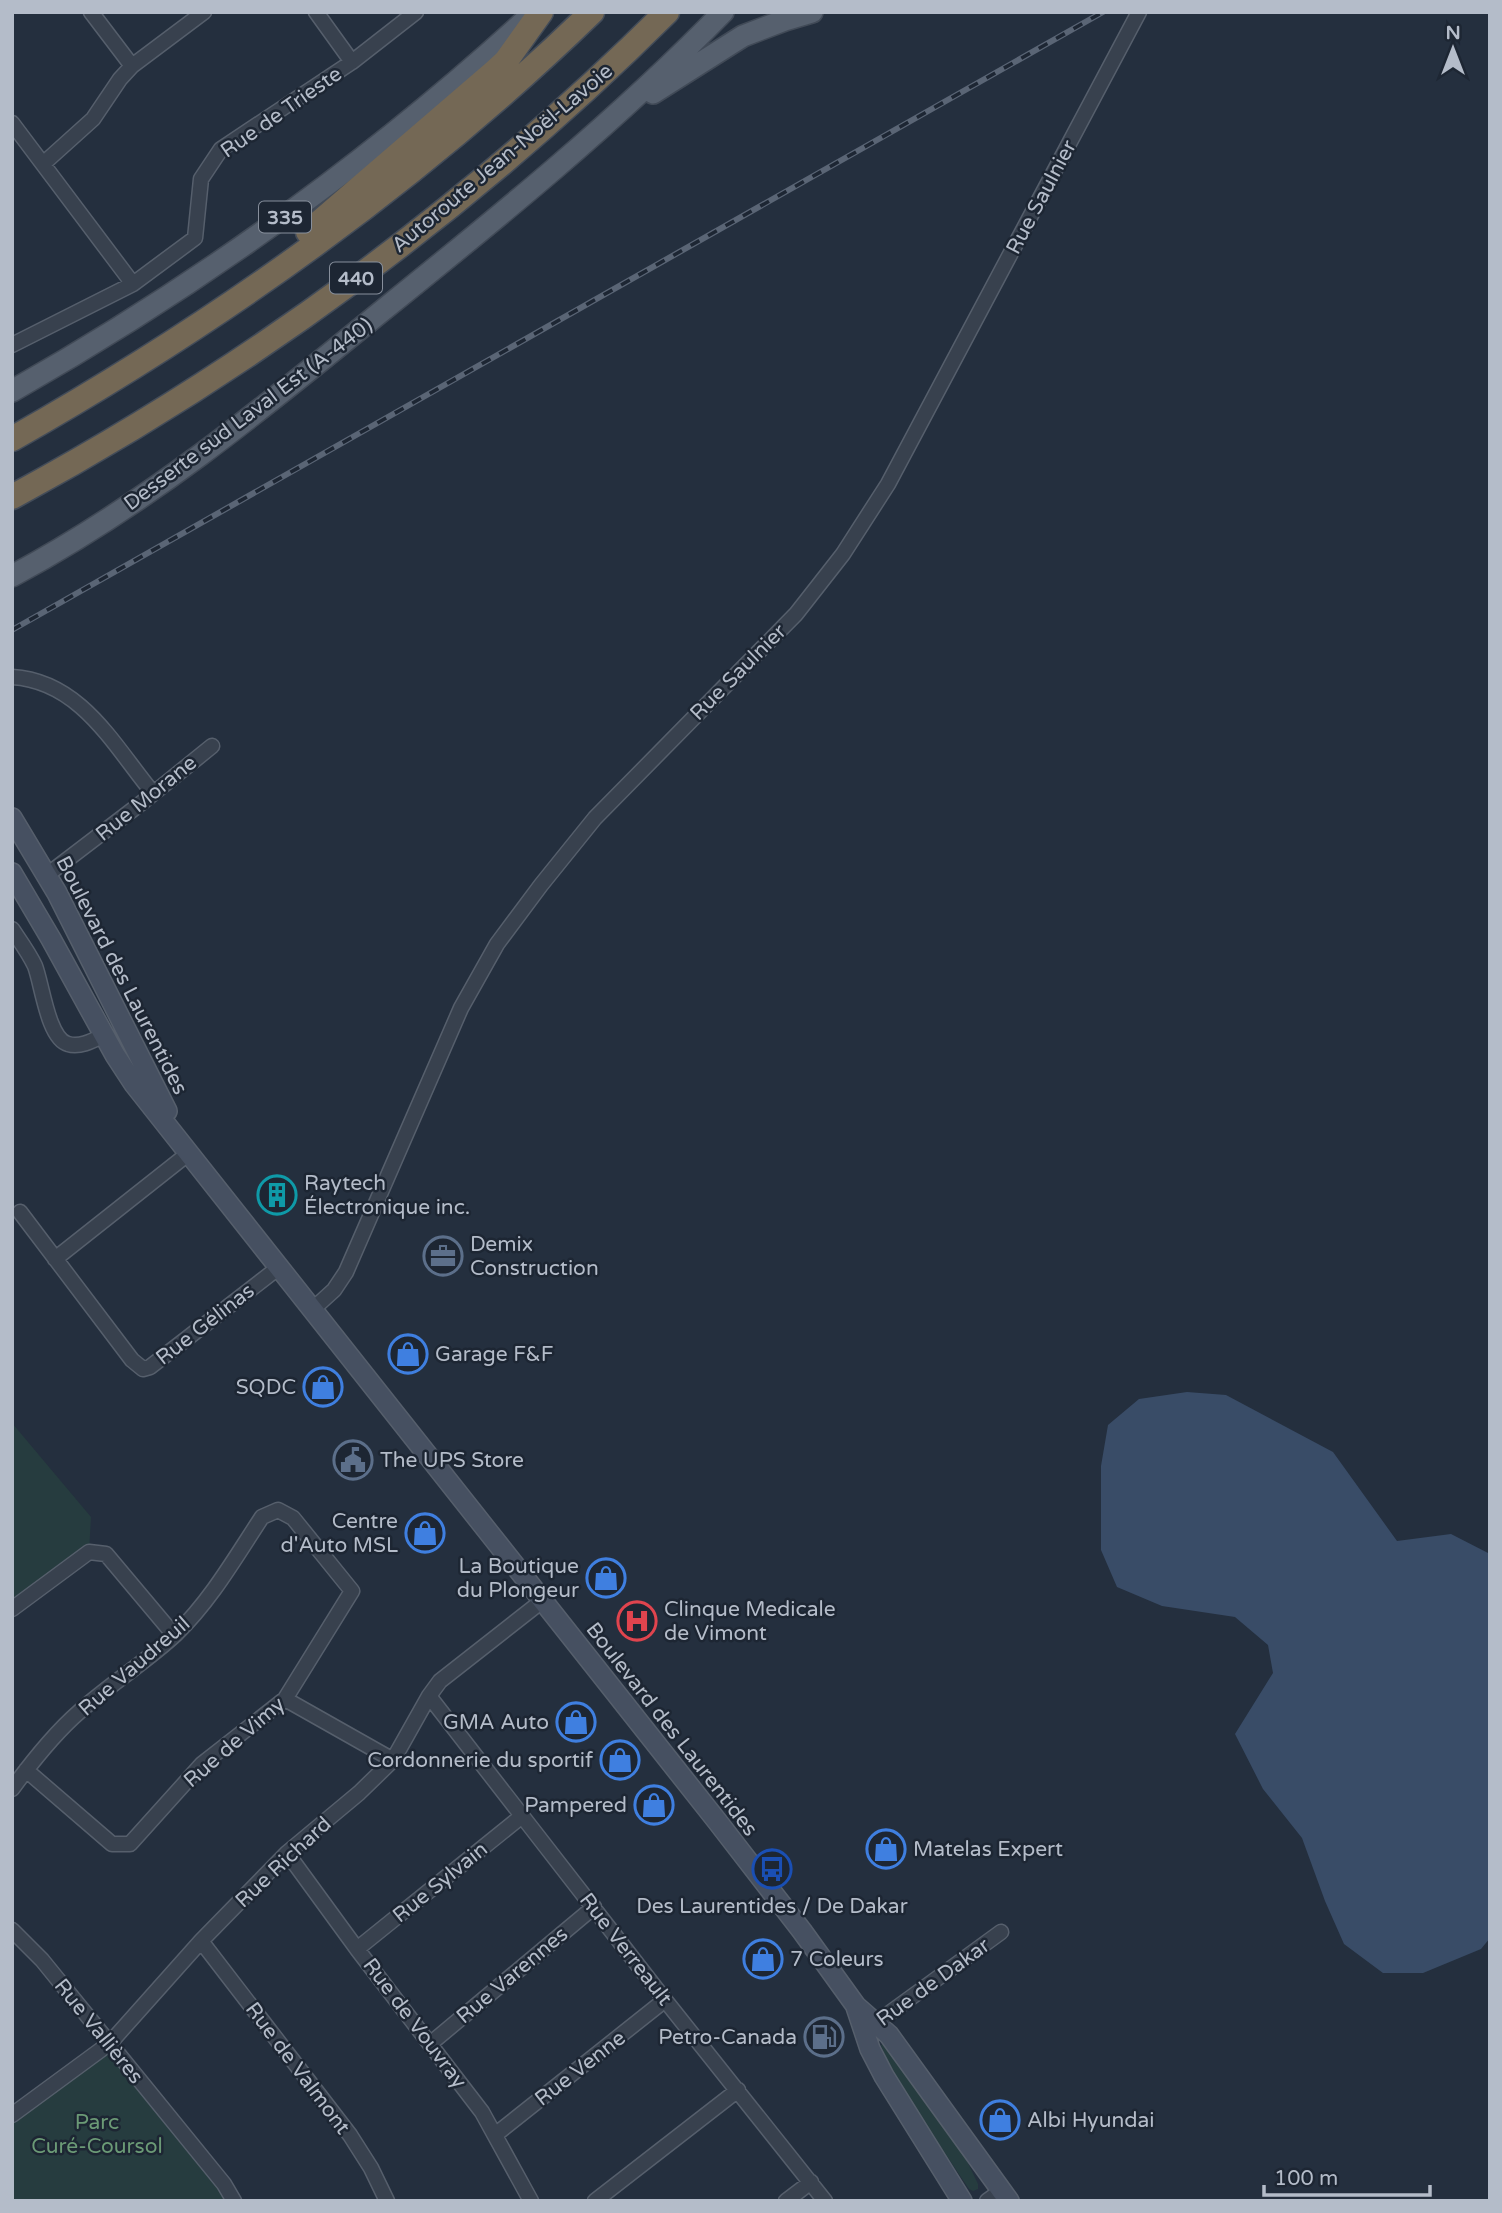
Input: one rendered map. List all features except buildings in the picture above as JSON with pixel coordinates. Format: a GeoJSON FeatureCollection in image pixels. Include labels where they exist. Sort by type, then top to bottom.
{"type":"FeatureCollection","features":[{"type":"Feature","properties":{"kind":"highway"},"geometry":{"type":"LineString","coordinates":[[190,332],[494,72],[506,61],[541,12]]}},
{"type":"Feature","properties":{"kind":"highway","name":"440"},"geometry":{"type":"LineString","coordinates":[[12,439],[93,393],[190,332],[296,259],[393,186],[519,80],[592,12]]}},
{"type":"Feature","properties":{"kind":"highway","name":"Autoroute Jean-Noël-Lavoie"},"geometry":{"type":"LineString","coordinates":[[12,498],[96,451],[192,391],[276,336],[366,271],[446,209],[536,133],[667,12]]}},
{"type":"Feature","properties":{"kind":"main road","name":"335"},"geometry":{"type":"LineString","coordinates":[[12,391],[136,317],[301,206],[448,89],[534,12]]}},
{"type":"Feature","properties":{"kind":"main road","name":"Desserte sud Laval Est (A-440)"},"geometry":{"type":"LineString","coordinates":[[12,576],[52,555],[111,518],[240,426],[459,249],[616,116],[723,12]]}},
{"type":"Feature","properties":{"kind":"main road"},"geometry":{"type":"LineString","coordinates":[[616,116],[732,42],[771,24],[812,12]]}},
{"type":"Feature","properties":{"kind":"main road","name":"Boulevard des Laurentides"},"geometry":{"type":"LineString","coordinates":[[12,818],[47,875],[189,1153]]}},
{"type":"Feature","properties":{"kind":"main road","name":"Boulevard des Laurentides"},"geometry":{"type":"LineString","coordinates":[[12,873],[129,1077],[774,1896],[870,2027],[889,2035],[999,2198]]}},
{"type":"Feature","properties":{"kind":"main road","name":"Boulevard des Laurentides"},"geometry":{"type":"LineString","coordinates":[[870,2027],[870,2049],[884,2076],[962,2201]]}},
{"type":"Feature","properties":{"kind":"street"},"geometry":{"type":"LineString","coordinates":[[91,12],[132,66]]}},
{"type":"Feature","properties":{"kind":"street"},"geometry":{"type":"LineString","coordinates":[[43,164],[93,119],[132,66],[204,12]]}},
{"type":"Feature","properties":{"kind":"street"},"geometry":{"type":"LineString","coordinates":[[316,12],[352,62]]}},
{"type":"Feature","properties":{"kind":"street","name":"Rue de Trieste"},"geometry":{"type":"LineString","coordinates":[[12,344],[133,284],[195,238],[201,179],[221,149],[352,62],[416,12]]}},
{"type":"Feature","properties":{"kind":"street","name":"Rue Saulnier"},"geometry":{"type":"LineString","coordinates":[[312,1310],[341,1281],[461,1008],[502,937],[609,803],[813,594],[874,509],[1139,12]]}},
{"type":"Feature","properties":{"kind":"street"},"geometry":{"type":"LineString","coordinates":[[12,123],[133,284]]}},
{"type":"Feature","properties":{"kind":"street"},"geometry":{"type":"LineString","coordinates":[[12,677],[47,684],[74,699],[96,721],[153,793]]}},
{"type":"Feature","properties":{"kind":"street","name":"Rue Morane"},"geometry":{"type":"LineString","coordinates":[[47,875],[212,746]]}},
{"type":"Feature","properties":{"kind":"street","name":"Boulevard des Laurentides"},"geometry":{"type":"LineString","coordinates":[[15,938],[34,965],[52,1025],[59,1039],[68,1045],[75,1045],[104,1035]]}},
{"type":"Feature","properties":{"kind":"street"},"geometry":{"type":"LineString","coordinates":[[55,1259],[189,1153]]}},
{"type":"Feature","properties":{"kind":"street","name":"Rue Gélinas"},"geometry":{"type":"LineString","coordinates":[[20,1212],[136,1365],[143,1369],[150,1367],[278,1268]]}},
{"type":"Feature","properties":{"kind":"street","name":"Rue Vaudreuil"},"geometry":{"type":"LineString","coordinates":[[12,1789],[78,1713],[174,1635],[204,1604],[262,1517],[278,1510],[293,1518],[352,1591]]}},
{"type":"Feature","properties":{"kind":"street"},"geometry":{"type":"LineString","coordinates":[[12,1609],[89,1552],[106,1554],[174,1635]]}},
{"type":"Feature","properties":{"kind":"street","name":"Rue de Vimy"},"geometry":{"type":"LineString","coordinates":[[26,1770],[113,1844],[130,1844],[202,1764],[285,1699],[352,1591]]}},
{"type":"Feature","properties":{"kind":"street","name":"Rue Richard"},"geometry":{"type":"LineString","coordinates":[[12,2115],[110,2043],[201,1941],[287,1853],[359,1793],[393,1760],[429,1696],[444,1678],[542,1601]]}},
{"type":"Feature","properties":{"kind":"street","name":"Rue Verreault"},"geometry":{"type":"LineString","coordinates":[[429,1696],[825,2201]]}},
{"type":"Feature","properties":{"kind":"street"},"geometry":{"type":"LineString","coordinates":[[285,1699],[393,1760]]}},
{"type":"Feature","properties":{"kind":"street","name":"Rue Sylvain"},"geometry":{"type":"LineString","coordinates":[[357,1949],[522,1816]]}},
{"type":"Feature","properties":{"kind":"street","name":"Rue de Vouvray"},"geometry":{"type":"LineString","coordinates":[[287,1853],[482,2112],[531,2201]]}},
{"type":"Feature","properties":{"kind":"street","name":"Rue Varennes"},"geometry":{"type":"LineString","coordinates":[[430,2044],[594,1907]]}},
{"type":"Feature","properties":{"kind":"street","name":"Rue Vallières"},"geometry":{"type":"LineString","coordinates":[[12,1930],[42,1960],[110,2043],[234,2201]]}},
{"type":"Feature","properties":{"kind":"street","name":"Rue de Dakar"},"geometry":{"type":"LineString","coordinates":[[870,2027],[1001,1932]]}},
{"type":"Feature","properties":{"kind":"street","name":"Rue de Valmont"},"geometry":{"type":"LineString","coordinates":[[201,1941],[350,2135],[371,2168],[387,2201]]}},
{"type":"Feature","properties":{"kind":"street","name":"Rue Venne"},"geometry":{"type":"LineString","coordinates":[[495,2135],[665,2000]]}},
{"type":"Feature","properties":{"kind":"street"},"geometry":{"type":"LineString","coordinates":[[595,2201],[738,2090]]}},
{"type":"Feature","properties":{"kind":"street"},"geometry":{"type":"LineString","coordinates":[[786,2201],[811,2182]]}},
{"type":"Feature","properties":{"kind":"green space"},"geometry":{"type":"Polygon","coordinates":[[[12,1423],[91,1517],[89,1552],[12,1612],[12,1423]]]}},
{"type":"Feature","properties":{"kind":"green space"},"geometry":{"type":"Polygon","coordinates":[[[886,2042],[958,2142],[978,2189],[969,2189],[916,2116],[895,2080],[881,2045],[886,2042]]]}},
{"type":"Feature","properties":{"kind":"green space","name":"Parc Curé-Coursol"},"geometry":{"type":"Polygon","coordinates":[[[110,2043],[234,2201],[12,2201],[12,2115],[110,2043]]]}},
{"type":"Feature","properties":{"kind":"water"},"geometry":{"type":"Polygon","coordinates":[[[1187,1392],[1226,1395],[1333,1452],[1397,1541],[1451,1534],[1490,1554],[1490,1938],[1481,1949],[1423,1973],[1383,1973],[1344,1944],[1302,1838],[1263,1789],[1235,1734],[1273,1673],[1268,1645],[1235,1617],[1162,1606],[1117,1587],[1101,1550],[1101,1466],[1108,1425],[1139,1399],[1187,1392]]]}},
{"type":"Feature","properties":{"kind":"railway"},"geometry":{"type":"LineString","coordinates":[[12,630],[1103,12]]}},
{"type":"Feature","properties":{"kind":"place","name":"Raytech Électronique inc."},"geometry":{"type":"Point","coordinates":[277,1195]}},
{"type":"Feature","properties":{"kind":"place","name":"Demix Construction"},"geometry":{"type":"Point","coordinates":[443,1256]}},
{"type":"Feature","properties":{"kind":"place","name":"Garage F&F"},"geometry":{"type":"Point","coordinates":[408,1354]}},
{"type":"Feature","properties":{"kind":"place","name":"SQDC"},"geometry":{"type":"Point","coordinates":[323,1387]}},
{"type":"Feature","properties":{"kind":"place","name":"The UPS Store"},"geometry":{"type":"Point","coordinates":[353,1460]}},
{"type":"Feature","properties":{"kind":"place","name":"Centre d'Auto MSL"},"geometry":{"type":"Point","coordinates":[425,1533]}},
{"type":"Feature","properties":{"kind":"place","name":"La Boutique du Plongeur"},"geometry":{"type":"Point","coordinates":[606,1578]}},
{"type":"Feature","properties":{"kind":"place","name":"Clinque Medicale de Vimont"},"geometry":{"type":"Point","coordinates":[637,1621]}},
{"type":"Feature","properties":{"kind":"place","name":"GMA Auto"},"geometry":{"type":"Point","coordinates":[576,1722]}},
{"type":"Feature","properties":{"kind":"place","name":"Cordonnerie du sportif"},"geometry":{"type":"Point","coordinates":[620,1760]}},
{"type":"Feature","properties":{"kind":"place","name":"Pampered"},"geometry":{"type":"Point","coordinates":[654,1805]}},
{"type":"Feature","properties":{"kind":"place","name":"Matelas Expert"},"geometry":{"type":"Point","coordinates":[886,1849]}},
{"type":"Feature","properties":{"kind":"place","name":"Des Laurentides / De Dakar"},"geometry":{"type":"Point","coordinates":[772,1869]}},
{"type":"Feature","properties":{"kind":"place","name":"7 Coleurs"},"geometry":{"type":"Point","coordinates":[763,1959]}},
{"type":"Feature","properties":{"kind":"place","name":"Petro-Canada"},"geometry":{"type":"Point","coordinates":[824,2037]}},
{"type":"Feature","properties":{"kind":"place","name":"Albi Hyundai"},"geometry":{"type":"Point","coordinates":[1000,2120]}}]}
